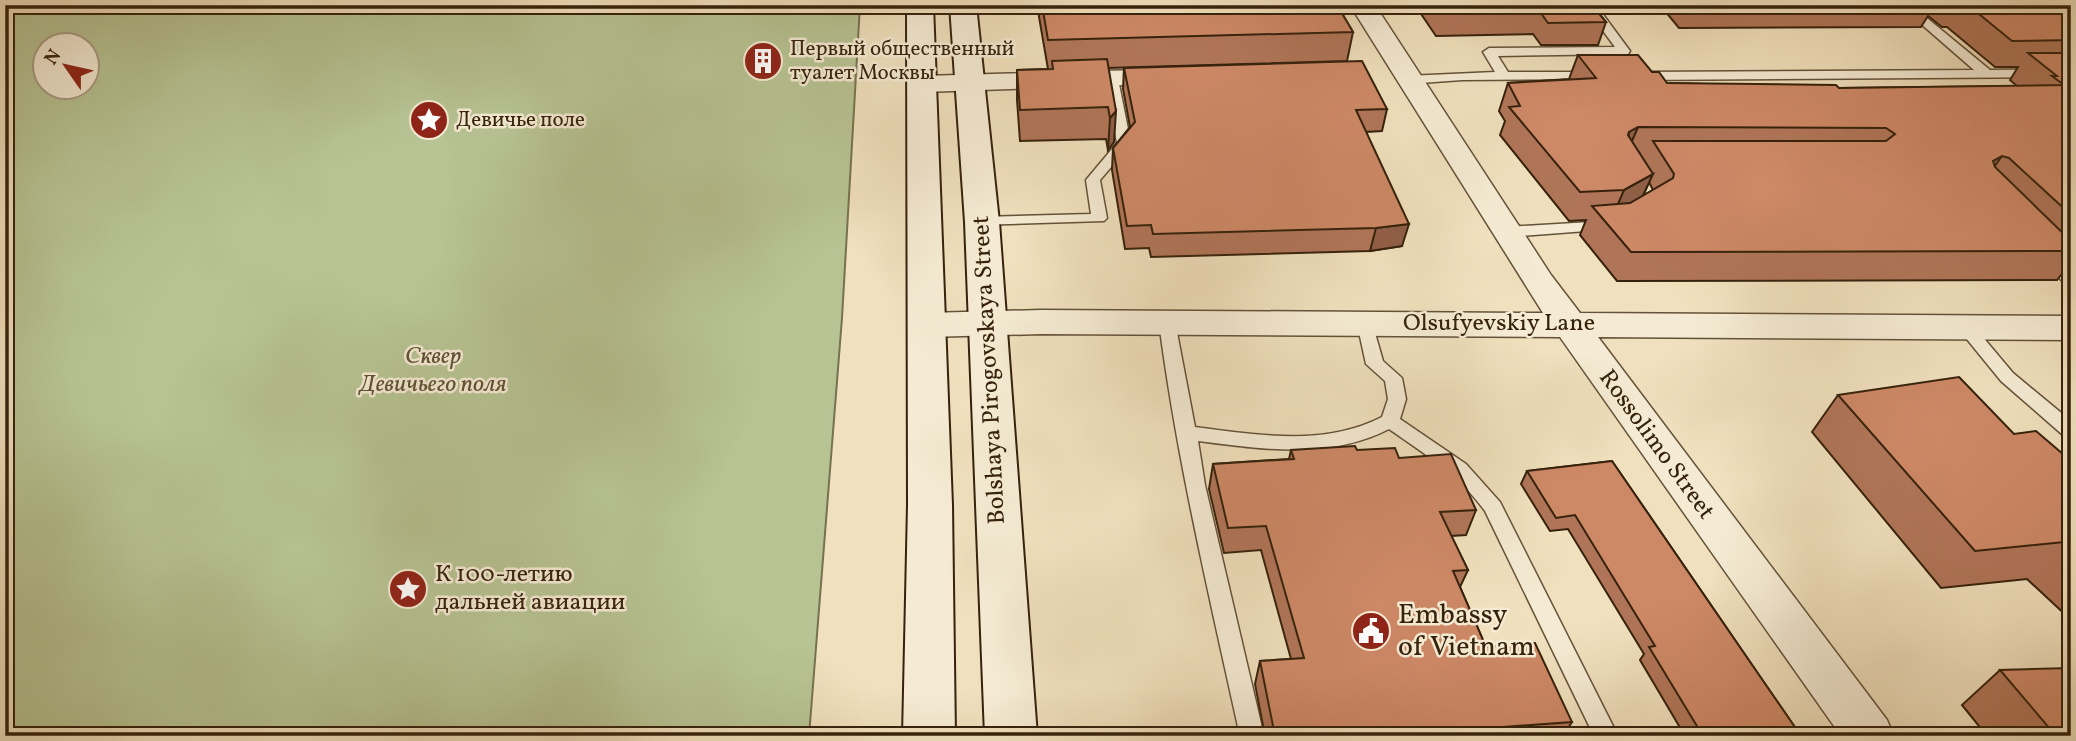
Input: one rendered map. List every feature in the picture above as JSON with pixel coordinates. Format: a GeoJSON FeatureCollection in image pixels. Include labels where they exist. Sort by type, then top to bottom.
{"type":"FeatureCollection","features":[{"type":"Feature","properties":{"kind":"main road"},"geometry":{"type":"LineString","coordinates":[[920,5],[927,325],[929,736]]}},
{"type":"Feature","properties":{"kind":"main road","name":"Bolshaya Pirogovskaya Street"},"geometry":{"type":"LineString","coordinates":[[963,5],[989,323],[1011,736]]}},
{"type":"Feature","properties":{"kind":"street","name":"Rossolimo Street"},"geometry":{"type":"LineString","coordinates":[[1362,5],[1396,74],[1569,324],[1870,736]]}},
{"type":"Feature","properties":{"kind":"street"},"geometry":{"type":"LineString","coordinates":[[923,85],[1193,77]]}},
{"type":"Feature","properties":{"kind":"street","name":"Olsufyevskiy Lane"},"geometry":{"type":"LineString","coordinates":[[927,325],[1167,322],[2071,328]]}},
{"type":"Feature","properties":{"kind":"lane"},"geometry":{"type":"LineString","coordinates":[[1504,76],[1489,52],[1624,51],[1590,5]]}},
{"type":"Feature","properties":{"kind":"lane"},"geometry":{"type":"LineString","coordinates":[[1916,13],[1987,74]]}},
{"type":"Feature","properties":{"kind":"lane"},"geometry":{"type":"LineString","coordinates":[[1630,76],[2071,73]]}},
{"type":"Feature","properties":{"kind":"lane"},"geometry":{"type":"LineString","coordinates":[[1396,74],[1602,76]]}},
{"type":"Feature","properties":{"kind":"lane"},"geometry":{"type":"LineString","coordinates":[[982,222],[1099,218],[1093,180],[1124,144],[1112,79]]}},
{"type":"Feature","properties":{"kind":"lane"},"geometry":{"type":"LineString","coordinates":[[1506,232],[1616,225],[1625,220]]}},
{"type":"Feature","properties":{"kind":"lane"},"geometry":{"type":"LineString","coordinates":[[2031,240],[2071,280]]}},
{"type":"Feature","properties":{"kind":"lane"},"geometry":{"type":"LineString","coordinates":[[1167,322],[1195,485],[1252,736]]}},
{"type":"Feature","properties":{"kind":"lane"},"geometry":{"type":"LineString","coordinates":[[1186,433],[1226,439],[1293,443],[1347,439],[1374,432],[1390,421],[1397,399],[1393,379],[1375,364],[1365,323]]}},
{"type":"Feature","properties":{"kind":"lane"},"geometry":{"type":"LineString","coordinates":[[1965,327],[2007,377],[2071,431]]}},
{"type":"Feature","properties":{"kind":"lane"},"geometry":{"type":"LineString","coordinates":[[1390,421],[1467,473],[1480,487],[1493,507],[1606,736]]}},
{"type":"Feature","properties":{"kind":"green space","name":"Сквер Девичьего поля"},"geometry":{"type":"Polygon","coordinates":[[[5,5],[860,5],[842,318],[809,736],[5,736],[5,5]]]}},
{"type":"Feature","properties":{"kind":"building"},"geometry":{"type":"Polygon","coordinates":[[[1042,5],[1337,5],[1353,32],[1048,40],[1042,5]]]}},
{"type":"Feature","properties":{"kind":"building"},"geometry":{"type":"Polygon","coordinates":[[[1435,5],[1592,5],[1606,22],[1548,23],[1540,12],[1441,14],[1435,5]]]}},
{"type":"Feature","properties":{"kind":"building"},"geometry":{"type":"Polygon","coordinates":[[[1968,5],[2053,5],[2071,18],[2071,40],[2012,41],[1968,5]]]}},
{"type":"Feature","properties":{"kind":"building"},"geometry":{"type":"Polygon","coordinates":[[[2028,53],[2071,53],[2071,215],[2009,158],[2002,156],[1993,161],[1995,167],[2071,241],[2071,251],[1631,252],[1592,206],[1630,203],[1673,178],[1674,174],[1653,141],[1886,141],[1895,134],[1886,128],[1638,127],[1628,135],[1653,174],[1624,190],[1580,192],[1509,107],[1520,106],[1508,83],[1596,78],[1578,55],[1638,55],[1652,72],[1659,72],[1667,83],[1836,85],[1839,88],[2064,85],[2028,53]]]}},
{"type":"Feature","properties":{"kind":"building"},"geometry":{"type":"Polygon","coordinates":[[[1107,59],[1116,111],[1110,118],[1108,107],[1020,110],[1017,70],[1053,69],[1052,61],[1107,59]]]}},
{"type":"Feature","properties":{"kind":"building"},"geometry":{"type":"Polygon","coordinates":[[[1362,61],[1387,109],[1356,110],[1409,224],[1376,228],[1153,234],[1151,225],[1127,226],[1113,148],[1135,122],[1124,68],[1362,61]]]}},
{"type":"Feature","properties":{"kind":"building"},"geometry":{"type":"Polygon","coordinates":[[[1959,377],[2014,434],[2036,431],[2071,461],[2071,548],[2064,542],[1975,551],[1838,395],[1959,377]]]}},
{"type":"Feature","properties":{"kind":"building","name":"Embassy of Vietnam"},"geometry":{"type":"Polygon","coordinates":[[[1355,446],[1357,450],[1395,448],[1399,458],[1451,454],[1476,510],[1440,512],[1468,570],[1453,571],[1486,647],[1535,643],[1572,722],[1449,731],[1450,736],[1275,736],[1260,661],[1304,658],[1266,526],[1228,528],[1213,464],[1294,459],[1291,450],[1355,446]]]}},
{"type":"Feature","properties":{"kind":"building"},"geometry":{"type":"Polygon","coordinates":[[[1612,461],[1801,736],[1703,736],[1649,647],[1655,646],[1575,515],[1556,518],[1527,471],[1612,461]]]}},
{"type":"Feature","properties":{"kind":"building"},"geometry":{"type":"Polygon","coordinates":[[[2071,668],[2071,736],[2056,736],[2000,670],[2071,668]]]}},
{"type":"Feature","properties":{"kind":"place","name":"Первый общественный туалет Москвы"},"geometry":{"type":"Point","coordinates":[763,61]}},
{"type":"Feature","properties":{"kind":"place","name":"Девичье поле"},"geometry":{"type":"Point","coordinates":[429,120]}},
{"type":"Feature","properties":{"kind":"place","name":"К 100-летию дальней авиации"},"geometry":{"type":"Point","coordinates":[408,589]}},
{"type":"Feature","properties":{"kind":"place","name":"Embassy of Vietnam"},"geometry":{"type":"Point","coordinates":[1371,631]}}]}
